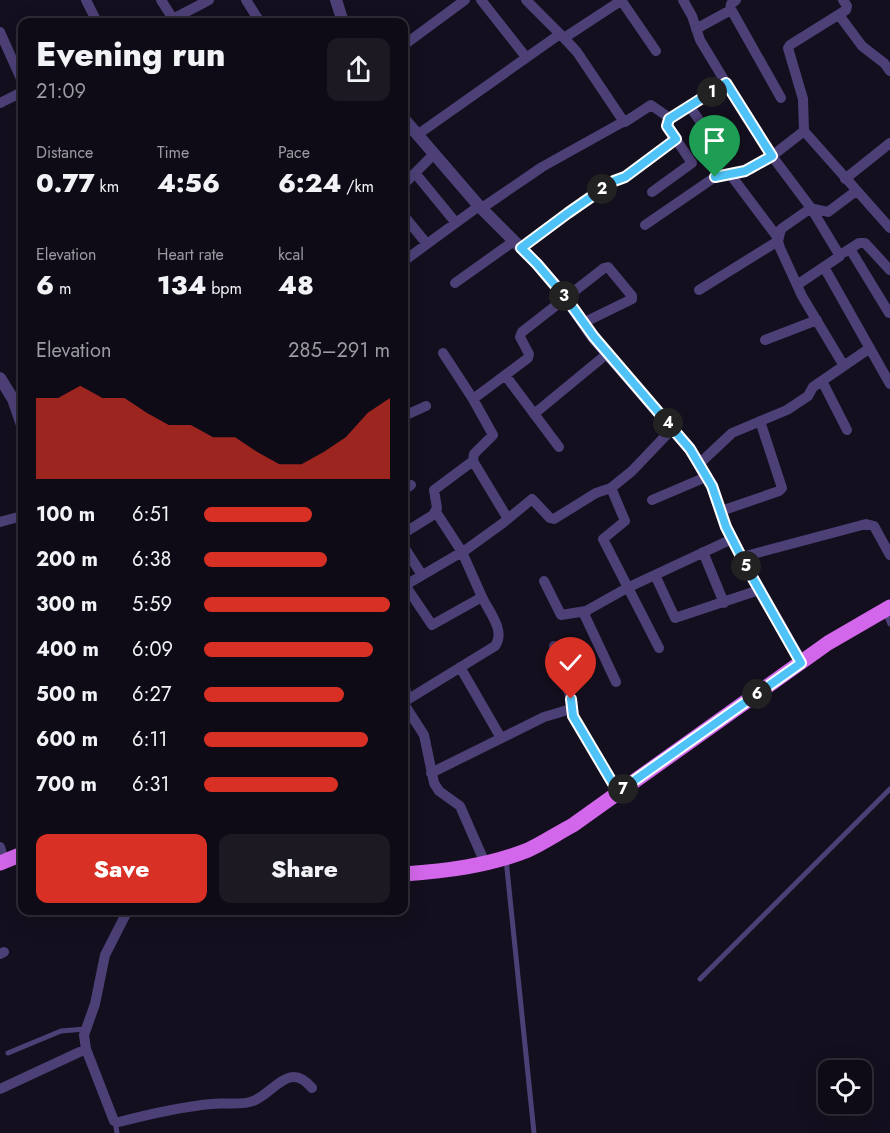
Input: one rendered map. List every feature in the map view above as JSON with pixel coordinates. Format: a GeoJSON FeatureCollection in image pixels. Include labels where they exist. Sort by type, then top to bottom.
{"type":"FeatureCollection","features":[{"type":"Feature","properties":{"kind":"main road"},"geometry":{"type":"LineString","coordinates":[[408,873],[485,863],[530,849],[573,825],[828,643],[888,613]]}},
{"type":"Feature","properties":{"kind":"main road"},"geometry":{"type":"LineString","coordinates":[[2,856],[18,854]]}},
{"type":"Feature","properties":{"kind":"street"},"geometry":{"type":"LineString","coordinates":[[86,0],[95,18]]}},
{"type":"Feature","properties":{"kind":"street"},"geometry":{"type":"LineString","coordinates":[[161,0],[170,18]]}},
{"type":"Feature","properties":{"kind":"street"},"geometry":{"type":"LineString","coordinates":[[177,18],[209,0]]}},
{"type":"Feature","properties":{"kind":"street"},"geometry":{"type":"LineString","coordinates":[[246,0],[257,18]]}},
{"type":"Feature","properties":{"kind":"street"},"geometry":{"type":"LineString","coordinates":[[336,0],[342,18]]}},
{"type":"Feature","properties":{"kind":"street"},"geometry":{"type":"LineString","coordinates":[[408,42],[465,0]]}},
{"type":"Feature","properties":{"kind":"street"},"geometry":{"type":"LineString","coordinates":[[481,0],[526,57]]}},
{"type":"Feature","properties":{"kind":"street"},"geometry":{"type":"LineString","coordinates":[[526,0],[577,52],[621,119],[621,123]]}},
{"type":"Feature","properties":{"kind":"street"},"geometry":{"type":"LineString","coordinates":[[417,135],[526,57],[621,0],[656,51]]}},
{"type":"Feature","properties":{"kind":"street"},"geometry":{"type":"LineString","coordinates":[[683,0],[700,40],[726,83],[772,156],[812,208],[840,256]]}},
{"type":"Feature","properties":{"kind":"street"},"geometry":{"type":"LineString","coordinates":[[730,10],[731,4],[736,0]]}},
{"type":"Feature","properties":{"kind":"street"},"geometry":{"type":"LineString","coordinates":[[843,0],[847,7],[840,15],[788,48],[803,99],[804,132],[890,228]]}},
{"type":"Feature","properties":{"kind":"street"},"geometry":{"type":"LineString","coordinates":[[696,28],[730,10]]}},
{"type":"Feature","properties":{"kind":"street"},"geometry":{"type":"LineString","coordinates":[[730,10],[734,13],[781,98]]}},
{"type":"Feature","properties":{"kind":"street"},"geometry":{"type":"LineString","coordinates":[[840,15],[857,41],[885,64],[890,71]]}},
{"type":"Feature","properties":{"kind":"street"},"geometry":{"type":"LineString","coordinates":[[0,32],[18,72]]}},
{"type":"Feature","properties":{"kind":"street"},"geometry":{"type":"LineString","coordinates":[[652,192],[692,163],[667,126],[669,119],[726,83]]}},
{"type":"Feature","properties":{"kind":"street"},"geometry":{"type":"LineString","coordinates":[[0,103],[18,94]]}},
{"type":"Feature","properties":{"kind":"street"},"geometry":{"type":"LineString","coordinates":[[408,258],[456,223],[542,167],[625,122],[651,105],[669,119]]}},
{"type":"Feature","properties":{"kind":"street"},"geometry":{"type":"LineString","coordinates":[[690,107],[716,144]]}},
{"type":"Feature","properties":{"kind":"street"},"geometry":{"type":"LineString","coordinates":[[408,124],[480,207],[566,298],[583,323],[690,449],[712,486],[732,539],[801,663]]}},
{"type":"Feature","properties":{"kind":"street"},"geometry":{"type":"LineString","coordinates":[[645,225],[715,177],[751,169],[804,132]]}},
{"type":"Feature","properties":{"kind":"street"},"geometry":{"type":"LineString","coordinates":[[455,283],[568,213],[614,181],[625,177],[676,139]]}},
{"type":"Feature","properties":{"kind":"street"},"geometry":{"type":"LineString","coordinates":[[845,179],[890,143]]}},
{"type":"Feature","properties":{"kind":"street"},"geometry":{"type":"LineString","coordinates":[[434,154],[408,177],[456,223]]}},
{"type":"Feature","properties":{"kind":"street"},"geometry":{"type":"LineString","coordinates":[[730,174],[778,239],[797,285],[844,366]]}},
{"type":"Feature","properties":{"kind":"street"},"geometry":{"type":"LineString","coordinates":[[699,290],[778,239],[781,229],[812,208],[828,212],[856,191]]}},
{"type":"Feature","properties":{"kind":"street"},"geometry":{"type":"LineString","coordinates":[[408,221],[427,244]]}},
{"type":"Feature","properties":{"kind":"street"},"geometry":{"type":"LineString","coordinates":[[797,285],[859,243],[865,243],[890,270]]}},
{"type":"Feature","properties":{"kind":"street"},"geometry":{"type":"LineString","coordinates":[[850,249],[889,313]]}},
{"type":"Feature","properties":{"kind":"street"},"geometry":{"type":"LineString","coordinates":[[473,399],[529,356],[520,337],[522,332],[607,266],[632,296],[631,300],[583,323]]}},
{"type":"Feature","properties":{"kind":"street"},"geometry":{"type":"LineString","coordinates":[[824,267],[890,384]]}},
{"type":"Feature","properties":{"kind":"street"},"geometry":{"type":"LineString","coordinates":[[765,340],[817,321]]}},
{"type":"Feature","properties":{"kind":"street"},"geometry":{"type":"LineString","coordinates":[[699,464],[732,433],[783,412],[809,395],[812,388],[870,348]]}},
{"type":"Feature","properties":{"kind":"street"},"geometry":{"type":"LineString","coordinates":[[443,353],[493,435],[474,453],[473,460],[508,519]]}},
{"type":"Feature","properties":{"kind":"street"},"geometry":{"type":"LineString","coordinates":[[534,414],[608,353]]}},
{"type":"Feature","properties":{"kind":"street"},"geometry":{"type":"LineString","coordinates":[[505,375],[559,447]]}},
{"type":"Feature","properties":{"kind":"street"},"geometry":{"type":"LineString","coordinates":[[0,378],[18,405]]}},
{"type":"Feature","properties":{"kind":"street"},"geometry":{"type":"LineString","coordinates":[[822,381],[847,430]]}},
{"type":"Feature","properties":{"kind":"street"},"geometry":{"type":"LineString","coordinates":[[408,414],[426,406]]}},
{"type":"Feature","properties":{"kind":"street"},"geometry":{"type":"LineString","coordinates":[[721,511],[782,488],[760,421]]}},
{"type":"Feature","properties":{"kind":"street"},"geometry":{"type":"LineString","coordinates":[[408,584],[462,552],[532,499],[550,518],[554,519],[596,493],[611,488],[632,471],[673,428]]}},
{"type":"Feature","properties":{"kind":"street"},"geometry":{"type":"LineString","coordinates":[[408,701],[495,646],[499,641],[499,630],[462,552],[436,512],[434,490],[473,460]]}},
{"type":"Feature","properties":{"kind":"street"},"geometry":{"type":"LineString","coordinates":[[652,500],[706,477]]}},
{"type":"Feature","properties":{"kind":"street"},"geometry":{"type":"LineString","coordinates":[[611,488],[625,521],[605,536],[603,541],[659,648]]}},
{"type":"Feature","properties":{"kind":"street"},"geometry":{"type":"LineString","coordinates":[[408,530],[436,512]]}},
{"type":"Feature","properties":{"kind":"street"},"geometry":{"type":"LineString","coordinates":[[0,522],[18,517]]}},
{"type":"Feature","properties":{"kind":"street"},"geometry":{"type":"LineString","coordinates":[[742,557],[866,524],[874,526],[890,555]]}},
{"type":"Feature","properties":{"kind":"street"},"geometry":{"type":"LineString","coordinates":[[544,581],[561,615],[586,611],[627,588],[732,539]]}},
{"type":"Feature","properties":{"kind":"street"},"geometry":{"type":"LineString","coordinates":[[703,552],[724,603]]}},
{"type":"Feature","properties":{"kind":"street"},"geometry":{"type":"LineString","coordinates":[[408,554],[422,575]]}},
{"type":"Feature","properties":{"kind":"street"},"geometry":{"type":"LineString","coordinates":[[654,575],[675,618],[759,590]]}},
{"type":"Feature","properties":{"kind":"street"},"geometry":{"type":"LineString","coordinates":[[408,592],[432,625],[482,597]]}},
{"type":"Feature","properties":{"kind":"street"},"geometry":{"type":"LineString","coordinates":[[586,611],[585,616],[616,682]]}},
{"type":"Feature","properties":{"kind":"street"},"geometry":{"type":"LineString","coordinates":[[554,646],[571,699],[573,716],[618,792]]}},
{"type":"Feature","properties":{"kind":"street"},"geometry":{"type":"LineString","coordinates":[[460,667],[501,738]]}},
{"type":"Feature","properties":{"kind":"street"},"geometry":{"type":"LineString","coordinates":[[408,708],[424,735],[436,788],[460,806],[485,863]]}},
{"type":"Feature","properties":{"kind":"street"},"geometry":{"type":"LineString","coordinates":[[431,773],[544,717],[571,709]]}},
{"type":"Feature","properties":{"kind":"street"},"geometry":{"type":"LineString","coordinates":[[125,915],[105,955],[95,1004],[85,1029],[86,1048],[115,1121],[204,1105],[249,1102],[259,1098],[280,1081],[289,1078],[299,1077],[312,1088]]}},
{"type":"Feature","properties":{"kind":"street"},"geometry":{"type":"LineString","coordinates":[[0,1089],[86,1048]]}},
{"type":"Feature","properties":{"kind":"lane"},"geometry":{"type":"LineString","coordinates":[[700,979],[890,789]]}},
{"type":"Feature","properties":{"kind":"lane"},"geometry":{"type":"LineString","coordinates":[[506,858],[534,1133]]}},
{"type":"Feature","properties":{"kind":"lane"},"geometry":{"type":"LineString","coordinates":[[8,1053],[61,1031],[85,1029]]}},
{"type":"Feature","properties":{"kind":"lane"},"geometry":{"type":"LineString","coordinates":[[115,1121],[117,1133]]}},
{"type":"Feature","properties":{"kind":"route"},"geometry":{"type":"LineString","coordinates":[[571,699],[573,716],[618,792],[801,663],[747,568],[726,527],[712,486],[690,449],[594,337],[566,298],[521,248],[676,139],[667,126],[669,119],[726,83],[772,156],[751,169],[715,177]]}}]}
